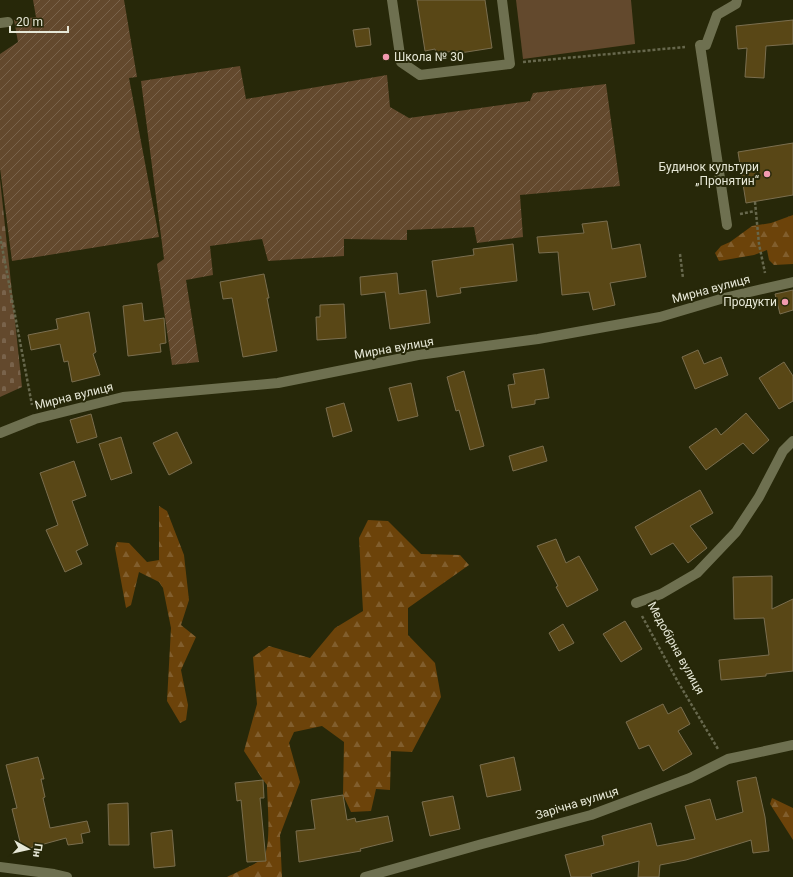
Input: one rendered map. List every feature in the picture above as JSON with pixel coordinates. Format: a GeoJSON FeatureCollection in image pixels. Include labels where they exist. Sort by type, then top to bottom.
{"type":"FeatureCollection","features":[{"type":"Feature","properties":{"kind":"street"},"geometry":{"type":"LineString","coordinates":[[392,0],[401,62],[420,75],[510,64],[502,0]]}},
{"type":"Feature","properties":{"kind":"street"},"geometry":{"type":"LineString","coordinates":[[727,225],[700,46],[706,45],[717,15],[736,4],[737,0]]}},
{"type":"Feature","properties":{"kind":"street","name":"Мирна вулиця"},"geometry":{"type":"LineString","coordinates":[[0,433],[35,419],[123,397],[278,383],[418,356],[560,335],[660,317],[724,298],[793,282]]}},
{"type":"Feature","properties":{"kind":"street","name":"Медобірна вулиця"},"geometry":{"type":"LineString","coordinates":[[636,603],[661,594],[697,572],[736,532],[759,497],[783,451],[793,441]]}},
{"type":"Feature","properties":{"kind":"street","name":"Зарічна вулиця"},"geometry":{"type":"LineString","coordinates":[[365,877],[591,815],[690,778],[728,759],[793,745]]}},
{"type":"Feature","properties":{"kind":"street"},"geometry":{"type":"LineString","coordinates":[[0,867],[67,877]]}},
{"type":"Feature","properties":{"kind":"path"},"geometry":{"type":"LineString","coordinates":[[510,64],[635,50],[700,46]]}},
{"type":"Feature","properties":{"kind":"path"},"geometry":{"type":"LineString","coordinates":[[755,202],[759,244],[768,288]]}},
{"type":"Feature","properties":{"kind":"path"},"geometry":{"type":"LineString","coordinates":[[0,236],[35,419]]}},
{"type":"Feature","properties":{"kind":"path"},"geometry":{"type":"LineString","coordinates":[[680,254],[683,278]]}},
{"type":"Feature","properties":{"kind":"path","name":"Медобірна вулиця"},"geometry":{"type":"LineString","coordinates":[[636,603],[678,682],[720,752],[728,759]]}},
{"type":"Feature","properties":{"kind":"green space"},"geometry":{"type":"Polygon","coordinates":[[[33,0],[124,0],[137,77],[129,78],[159,237],[12,261],[0,168],[0,54],[18,42],[14,20],[36,17],[33,0]]]}},
{"type":"Feature","properties":{"kind":"green space"},"geometry":{"type":"Polygon","coordinates":[[[516,0],[631,0],[635,44],[523,59],[516,0]]]}},
{"type":"Feature","properties":{"kind":"green space"},"geometry":{"type":"Polygon","coordinates":[[[240,66],[246,99],[387,75],[390,107],[409,118],[530,101],[533,93],[606,84],[620,186],[520,195],[523,237],[477,243],[474,227],[407,230],[407,240],[344,239],[344,256],[268,261],[262,239],[210,246],[213,275],[186,280],[199,362],[172,365],[157,264],[164,259],[141,81],[240,66]]]}},
{"type":"Feature","properties":{"kind":"green space"},"geometry":{"type":"Polygon","coordinates":[[[0,179],[22,387],[0,397],[0,179]]]}},
{"type":"Feature","properties":{"kind":"green space"},"geometry":{"type":"Polygon","coordinates":[[[793,215],[793,264],[774,265],[769,260],[767,250],[754,255],[719,261],[715,253],[721,246],[730,242],[752,226],[771,223],[793,215]]]}},
{"type":"Feature","properties":{"kind":"green space"},"geometry":{"type":"Polygon","coordinates":[[[159,506],[167,511],[184,555],[189,600],[181,625],[196,637],[181,670],[188,705],[186,720],[180,723],[167,701],[171,628],[163,588],[159,582],[139,572],[131,605],[126,608],[115,548],[117,542],[129,543],[147,562],[159,560],[159,506]]]}},
{"type":"Feature","properties":{"kind":"green space"},"geometry":{"type":"Polygon","coordinates":[[[368,520],[388,521],[421,554],[460,555],[469,565],[408,608],[408,635],[435,663],[441,697],[412,752],[391,751],[390,790],[376,789],[371,811],[351,812],[343,795],[344,742],[322,726],[294,732],[289,743],[300,782],[280,835],[282,877],[227,877],[261,860],[266,852],[267,844],[267,785],[244,751],[257,704],[253,657],[269,646],[310,658],[335,628],[363,611],[359,538],[368,520]]]}},
{"type":"Feature","properties":{"kind":"green space"},"geometry":{"type":"Polygon","coordinates":[[[772,798],[793,808],[793,840],[770,804],[772,798]]]}},
{"type":"Feature","properties":{"kind":"building"},"geometry":{"type":"Polygon","coordinates":[[[417,0],[485,0],[492,48],[460,53],[459,51],[436,53],[435,49],[425,51],[417,0]]]}},
{"type":"Feature","properties":{"kind":"building"},"geometry":{"type":"Polygon","coordinates":[[[793,20],[793,44],[766,46],[764,78],[745,77],[747,48],[738,49],[736,26],[793,20]]]}},
{"type":"Feature","properties":{"kind":"building"},"geometry":{"type":"Polygon","coordinates":[[[369,28],[371,45],[356,47],[353,30],[369,28]]]}},
{"type":"Feature","properties":{"kind":"building","name":"Будинок культури „Пронятин“"},"geometry":{"type":"Polygon","coordinates":[[[793,143],[793,195],[746,203],[738,152],[793,143]]]}},
{"type":"Feature","properties":{"kind":"building"},"geometry":{"type":"Polygon","coordinates":[[[607,221],[612,249],[640,244],[646,277],[610,283],[615,305],[593,310],[589,292],[562,295],[558,252],[539,253],[537,237],[584,233],[582,224],[607,221]]]}},
{"type":"Feature","properties":{"kind":"building"},"geometry":{"type":"Polygon","coordinates":[[[513,244],[517,281],[460,288],[461,293],[437,297],[432,261],[474,255],[473,249],[513,244]]]}},
{"type":"Feature","properties":{"kind":"building"},"geometry":{"type":"Polygon","coordinates":[[[397,273],[399,294],[426,290],[430,323],[390,329],[385,292],[361,295],[360,277],[397,273]]]}},
{"type":"Feature","properties":{"kind":"building"},"geometry":{"type":"Polygon","coordinates":[[[264,274],[277,351],[243,357],[232,298],[223,299],[220,282],[264,274]]]}},
{"type":"Feature","properties":{"kind":"building","name":"Продукти"},"geometry":{"type":"Polygon","coordinates":[[[793,290],[793,310],[780,314],[775,294],[793,290]]]}},
{"type":"Feature","properties":{"kind":"building"},"geometry":{"type":"Polygon","coordinates":[[[142,303],[144,321],[164,318],[166,343],[160,344],[161,352],[128,356],[123,306],[142,303]]]}},
{"type":"Feature","properties":{"kind":"building"},"geometry":{"type":"Polygon","coordinates":[[[344,304],[346,338],[317,340],[316,317],[320,317],[320,305],[344,304]]]}},
{"type":"Feature","properties":{"kind":"building"},"geometry":{"type":"Polygon","coordinates":[[[89,312],[96,352],[93,354],[100,375],[72,382],[68,361],[64,362],[60,344],[31,350],[28,335],[58,329],[56,319],[89,312]]]}},
{"type":"Feature","properties":{"kind":"building"},"geometry":{"type":"Polygon","coordinates":[[[698,350],[704,364],[721,357],[728,375],[695,389],[682,357],[698,350]]]}},
{"type":"Feature","properties":{"kind":"building"},"geometry":{"type":"Polygon","coordinates":[[[784,362],[793,376],[793,401],[779,409],[759,378],[784,362]]]}},
{"type":"Feature","properties":{"kind":"building"},"geometry":{"type":"Polygon","coordinates":[[[544,369],[549,398],[535,400],[535,404],[512,408],[508,385],[515,384],[513,374],[544,369]]]}},
{"type":"Feature","properties":{"kind":"building"},"geometry":{"type":"Polygon","coordinates":[[[464,371],[484,446],[470,450],[459,410],[456,411],[447,377],[464,371]]]}},
{"type":"Feature","properties":{"kind":"building"},"geometry":{"type":"Polygon","coordinates":[[[411,383],[418,416],[398,421],[389,388],[411,383]]]}},
{"type":"Feature","properties":{"kind":"building"},"geometry":{"type":"Polygon","coordinates":[[[344,403],[352,431],[333,437],[326,408],[344,403]]]}},
{"type":"Feature","properties":{"kind":"building"},"geometry":{"type":"Polygon","coordinates":[[[746,413],[769,440],[753,454],[743,443],[706,470],[689,447],[716,428],[721,435],[746,413]]]}},
{"type":"Feature","properties":{"kind":"building"},"geometry":{"type":"Polygon","coordinates":[[[91,414],[97,437],[77,443],[70,420],[91,414]]]}},
{"type":"Feature","properties":{"kind":"building"},"geometry":{"type":"Polygon","coordinates":[[[177,432],[192,463],[169,475],[153,443],[177,432]]]}},
{"type":"Feature","properties":{"kind":"building"},"geometry":{"type":"Polygon","coordinates":[[[121,437],[132,473],[111,480],[99,444],[121,437]]]}},
{"type":"Feature","properties":{"kind":"building"},"geometry":{"type":"Polygon","coordinates":[[[543,446],[547,461],[513,471],[509,456],[543,446]]]}},
{"type":"Feature","properties":{"kind":"building"},"geometry":{"type":"Polygon","coordinates":[[[74,461],[86,496],[72,501],[88,545],[76,551],[82,564],[65,572],[46,530],[58,525],[40,473],[74,461]]]}},
{"type":"Feature","properties":{"kind":"building"},"geometry":{"type":"Polygon","coordinates":[[[700,490],[713,513],[690,526],[707,548],[688,563],[673,543],[651,555],[635,527],[700,490]]]}},
{"type":"Feature","properties":{"kind":"building"},"geometry":{"type":"Polygon","coordinates":[[[556,539],[566,563],[579,556],[598,590],[567,607],[537,546],[556,539]]]}},
{"type":"Feature","properties":{"kind":"building"},"geometry":{"type":"Polygon","coordinates":[[[772,576],[772,609],[793,599],[793,671],[766,674],[766,676],[721,680],[719,660],[769,655],[764,618],[734,619],[733,577],[772,576]]]}},
{"type":"Feature","properties":{"kind":"building"},"geometry":{"type":"Polygon","coordinates":[[[625,621],[642,649],[621,662],[603,634],[625,621]]]}},
{"type":"Feature","properties":{"kind":"building"},"geometry":{"type":"Polygon","coordinates":[[[563,624],[574,643],[559,651],[549,633],[563,624]]]}},
{"type":"Feature","properties":{"kind":"building"},"geometry":{"type":"Polygon","coordinates":[[[663,704],[668,714],[681,707],[690,724],[678,731],[692,754],[663,771],[649,745],[639,749],[626,722],[663,704]]]}},
{"type":"Feature","properties":{"kind":"building"},"geometry":{"type":"Polygon","coordinates":[[[38,757],[44,779],[41,779],[45,797],[43,798],[50,828],[87,821],[90,832],[81,834],[83,843],[68,845],[66,838],[22,850],[12,809],[17,808],[6,765],[38,757]]]}},
{"type":"Feature","properties":{"kind":"building"},"geometry":{"type":"Polygon","coordinates":[[[514,757],[521,790],[487,797],[480,765],[514,757]]]}},
{"type":"Feature","properties":{"kind":"building"},"geometry":{"type":"Polygon","coordinates":[[[756,777],[765,817],[769,851],[753,853],[751,840],[686,860],[660,865],[659,877],[638,877],[639,861],[591,874],[592,877],[571,877],[565,855],[604,845],[602,836],[651,823],[657,846],[695,839],[685,806],[710,799],[716,820],[743,812],[737,781],[756,777]]]}},
{"type":"Feature","properties":{"kind":"building"},"geometry":{"type":"Polygon","coordinates":[[[263,780],[264,798],[260,798],[266,861],[247,862],[241,800],[237,801],[235,783],[263,780]]]}},
{"type":"Feature","properties":{"kind":"building"},"geometry":{"type":"Polygon","coordinates":[[[343,795],[347,820],[355,818],[356,822],[388,816],[393,841],[360,849],[361,851],[299,862],[296,831],[315,829],[311,800],[343,795]]]}},
{"type":"Feature","properties":{"kind":"building"},"geometry":{"type":"Polygon","coordinates":[[[453,796],[460,829],[430,836],[422,802],[453,796]]]}},
{"type":"Feature","properties":{"kind":"building"},"geometry":{"type":"Polygon","coordinates":[[[128,803],[129,845],[109,845],[108,804],[128,803]]]}},
{"type":"Feature","properties":{"kind":"building"},"geometry":{"type":"Polygon","coordinates":[[[172,830],[175,866],[154,868],[151,833],[172,830]]]}},
{"type":"Feature","properties":{"kind":"place","name":"Школа № 30"},"geometry":{"type":"Point","coordinates":[386,57]}},
{"type":"Feature","properties":{"kind":"place","name":"Будинок культури „Пронятин“"},"geometry":{"type":"Point","coordinates":[767,174]}},
{"type":"Feature","properties":{"kind":"place","name":"Продукти"},"geometry":{"type":"Point","coordinates":[785,302]}}]}
